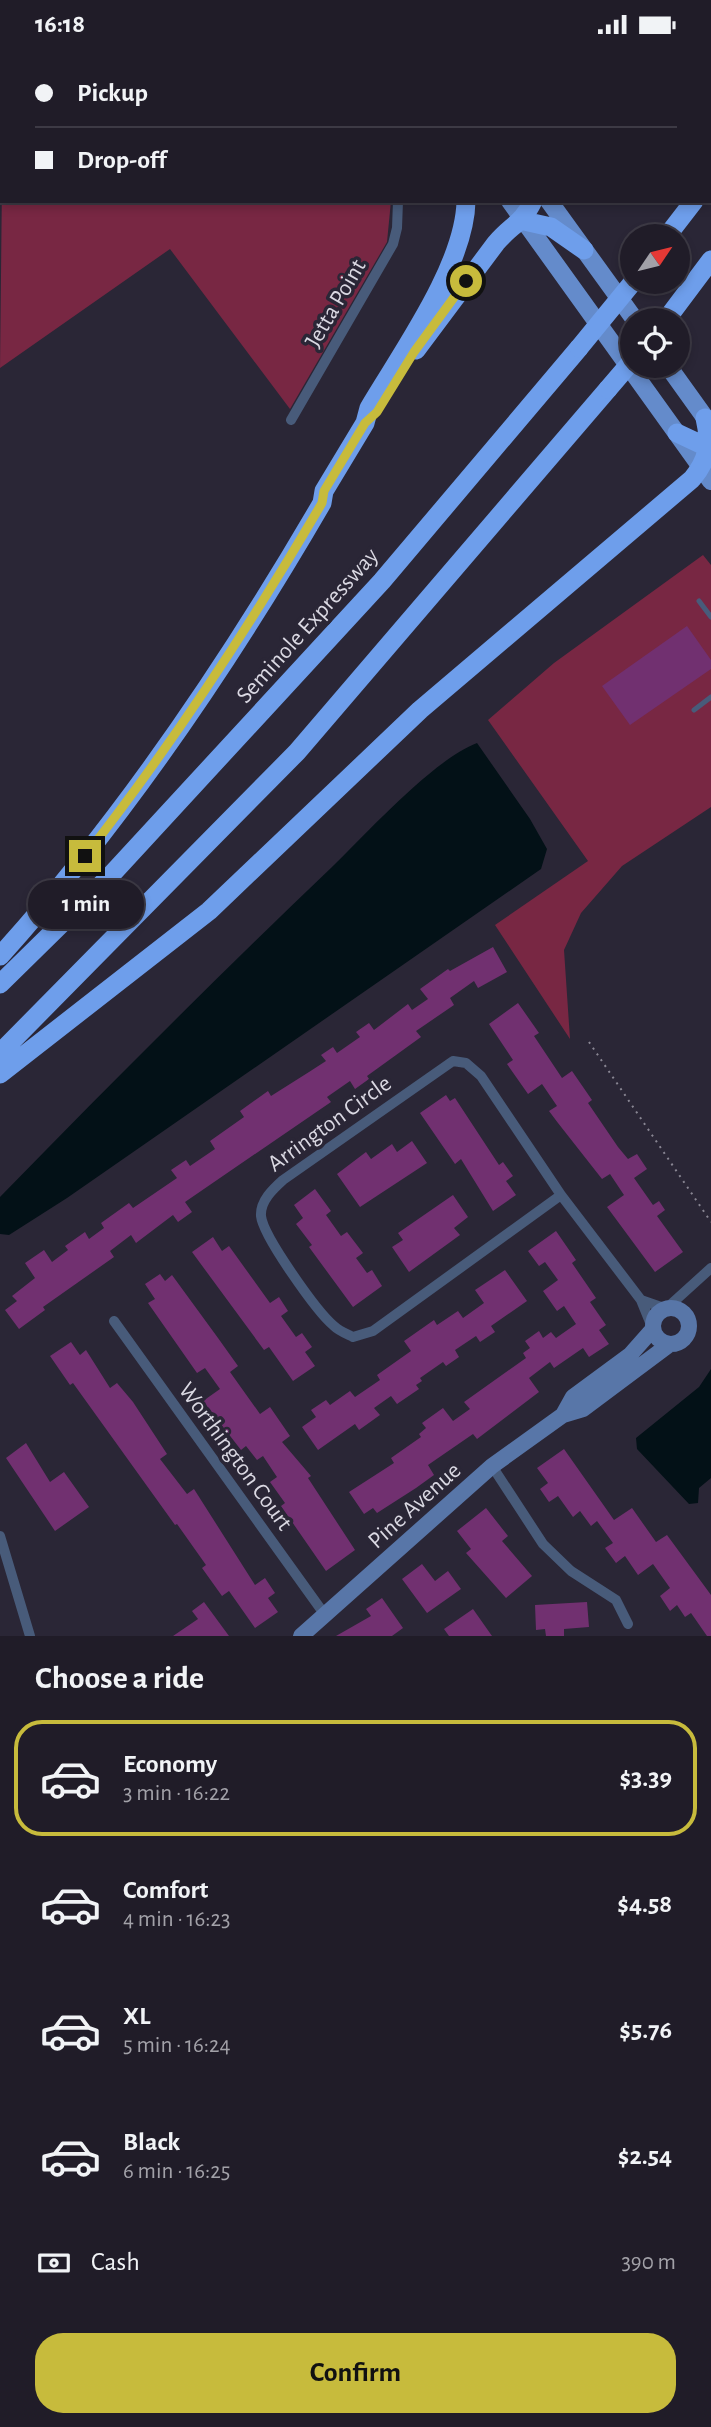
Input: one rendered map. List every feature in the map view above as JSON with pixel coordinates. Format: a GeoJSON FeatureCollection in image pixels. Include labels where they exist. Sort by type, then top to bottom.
{"type":"FeatureCollection","features":[{"type":"Feature","properties":{"kind":"highway"},"geometry":{"type":"LineString","coordinates":[[0,956],[108,826],[163,751],[224,659],[233,634],[311,504],[324,491],[365,423],[369,408],[453,263],[465,224],[466,203]]}},
{"type":"Feature","properties":{"kind":"highway"},"geometry":{"type":"LineString","coordinates":[[365,423],[377,412],[422,341],[476,268],[504,233],[524,221],[532,203]]}},
{"type":"Feature","properties":{"kind":"highway"},"geometry":{"type":"LineString","coordinates":[[676,224],[692,203]]}},
{"type":"Feature","properties":{"kind":"highway"},"geometry":{"type":"LineString","coordinates":[[524,221],[551,227],[584,250]]}},
{"type":"Feature","properties":{"kind":"highway"},"geometry":{"type":"LineString","coordinates":[[675,308],[711,260]]}},
{"type":"Feature","properties":{"kind":"highway","name":"Seminole Expressway"},"geometry":{"type":"LineString","coordinates":[[0,984],[111,875],[382,581],[622,294]]}},
{"type":"Feature","properties":{"kind":"highway"},"geometry":{"type":"LineString","coordinates":[[0,1053],[297,752],[620,375]]}},
{"type":"Feature","properties":{"kind":"highway"},"geometry":{"type":"LineString","coordinates":[[0,1074],[209,911],[420,710],[706,475],[710,449],[708,422]]}},
{"type":"Feature","properties":{"kind":"highway"},"geometry":{"type":"LineString","coordinates":[[677,433],[710,449]]}},
{"type":"Feature","properties":{"kind":"main road"},"geometry":{"type":"LineString","coordinates":[[511,203],[706,475]]}},
{"type":"Feature","properties":{"kind":"main road"},"geometry":{"type":"LineString","coordinates":[[550,203],[626,308]]}},
{"type":"Feature","properties":{"kind":"main road"},"geometry":{"type":"LineString","coordinates":[[677,378],[708,422]]}},
{"type":"Feature","properties":{"kind":"street","name":"Jetta Point"},"geometry":{"type":"LineString","coordinates":[[291,420],[393,244],[398,203]]}},
{"type":"Feature","properties":{"kind":"street","name":"Arrington Circle"},"geometry":{"type":"LineString","coordinates":[[561,1195],[373,1331],[353,1337],[334,1327],[287,1266],[260,1214],[269,1193],[283,1180],[453,1061],[466,1063],[481,1076],[561,1195],[641,1300],[653,1329]]}},
{"type":"Feature","properties":{"kind":"street","name":"Pine Avenue"},"geometry":{"type":"LineString","coordinates":[[563,1415],[573,1397],[630,1355],[653,1329],[654,1318],[711,1268]]}},
{"type":"Feature","properties":{"kind":"street"},"geometry":{"type":"LineString","coordinates":[[641,1300],[666,1308]]}},
{"type":"Feature","properties":{"kind":"street","name":"Pine Avenue"},"geometry":{"type":"LineString","coordinates":[[301,1636],[492,1466],[563,1415],[583,1409],[670,1344],[681,1341],[689,1327],[681,1310],[666,1308]]}},
{"type":"Feature","properties":{"kind":"street","name":"Worthington Court"},"geometry":{"type":"LineString","coordinates":[[114,1321],[325,1615]]}},
{"type":"Feature","properties":{"kind":"street"},"geometry":{"type":"LineString","coordinates":[[653,1329],[658,1339],[670,1344]]}},
{"type":"Feature","properties":{"kind":"street"},"geometry":{"type":"LineString","coordinates":[[492,1466],[543,1543],[572,1571],[616,1601],[628,1624]]}},
{"type":"Feature","properties":{"kind":"street"},"geometry":{"type":"LineString","coordinates":[[0,1536],[30,1636]]}},
{"type":"Feature","properties":{"kind":"lane"},"geometry":{"type":"LineString","coordinates":[[699,601],[711,617]]}},
{"type":"Feature","properties":{"kind":"lane"},"geometry":{"type":"LineString","coordinates":[[694,710],[711,697]]}},
{"type":"Feature","properties":{"kind":"path"},"geometry":{"type":"LineString","coordinates":[[589,1042],[711,1222]]}},
{"type":"Feature","properties":{"kind":"shaded area"},"geometry":{"type":"Polygon","coordinates":[[[2,203],[391,203],[387,242],[290,409],[170,249],[0,368],[2,203]]]}},
{"type":"Feature","properties":{"kind":"shaded area"},"geometry":{"type":"Polygon","coordinates":[[[703,555],[711,565],[711,807],[622,866],[581,913],[564,950],[570,1039],[495,925],[588,861],[488,720],[554,663],[703,555]]]}},
{"type":"Feature","properties":{"kind":"shaded area"},"geometry":{"type":"Polygon","coordinates":[[[477,743],[530,819],[547,849],[541,869],[67,1198],[9,1235],[0,1234],[0,1197],[164,1031],[402,798],[441,765],[477,743]]]}},
{"type":"Feature","properties":{"kind":"shaded area"},"geometry":{"type":"Polygon","coordinates":[[[711,1369],[711,1478],[699,1488],[698,1503],[689,1504],[637,1449],[636,1438],[699,1387],[711,1369]]]}},
{"type":"Feature","properties":{"kind":"building"},"geometry":{"type":"Polygon","coordinates":[[[687,626],[711,660],[711,669],[630,725],[602,686],[687,626]]]}},
{"type":"Feature","properties":{"kind":"building"},"geometry":{"type":"Polygon","coordinates":[[[493,947],[507,972],[478,988],[474,981],[450,998],[454,1005],[416,1031],[421,1037],[367,1076],[369,1079],[355,1089],[350,1081],[327,1097],[331,1102],[185,1202],[192,1212],[178,1222],[173,1215],[136,1243],[131,1235],[110,1251],[114,1257],[43,1307],[45,1310],[19,1329],[5,1310],[17,1301],[12,1296],[35,1278],[25,1263],[44,1250],[52,1262],[68,1250],[65,1246],[85,1232],[89,1239],[104,1228],[101,1223],[129,1203],[133,1208],[177,1178],[171,1170],[186,1160],[190,1166],[215,1149],[210,1141],[244,1117],[240,1111],[268,1091],[271,1096],[326,1061],[321,1055],[333,1047],[337,1053],[360,1037],[356,1032],[369,1023],[374,1030],[408,1004],[412,1010],[428,999],[420,989],[448,969],[450,971],[493,947]]]}},
{"type":"Feature","properties":{"kind":"building"},"geometry":{"type":"Polygon","coordinates":[[[518,1003],[539,1033],[534,1036],[562,1078],[572,1071],[592,1100],[588,1103],[618,1147],[628,1159],[637,1154],[647,1169],[634,1178],[653,1205],[659,1201],[665,1210],[657,1216],[683,1252],[655,1272],[607,1207],[624,1195],[610,1174],[602,1179],[558,1123],[549,1111],[557,1106],[542,1084],[528,1094],[507,1064],[513,1060],[489,1024],[518,1003]]]}},
{"type":"Feature","properties":{"kind":"building"},"geometry":{"type":"Polygon","coordinates":[[[446,1095],[450,1101],[455,1098],[499,1165],[503,1162],[513,1176],[506,1181],[516,1195],[493,1211],[461,1159],[455,1164],[420,1113],[446,1095]]]}},
{"type":"Feature","properties":{"kind":"building"},"geometry":{"type":"Polygon","coordinates":[[[412,1141],[427,1163],[360,1207],[337,1174],[366,1152],[371,1159],[392,1144],[397,1152],[412,1141]]]}},
{"type":"Feature","properties":{"kind":"building"},"geometry":{"type":"Polygon","coordinates":[[[315,1189],[331,1211],[326,1215],[341,1236],[347,1232],[363,1253],[356,1258],[367,1273],[372,1270],[382,1286],[353,1307],[309,1247],[312,1245],[296,1224],[303,1218],[294,1205],[315,1189]]]}},
{"type":"Feature","properties":{"kind":"building"},"geometry":{"type":"Polygon","coordinates":[[[453,1195],[468,1217],[454,1228],[460,1235],[409,1272],[392,1247],[403,1240],[398,1233],[453,1195]]]}},
{"type":"Feature","properties":{"kind":"building"},"geometry":{"type":"Polygon","coordinates":[[[556,1231],[576,1260],[572,1263],[596,1298],[590,1302],[606,1325],[599,1330],[609,1344],[589,1357],[583,1348],[554,1368],[550,1362],[529,1378],[539,1392],[477,1439],[473,1434],[428,1465],[434,1475],[416,1488],[377,1513],[373,1508],[364,1514],[349,1492],[394,1463],[391,1458],[421,1437],[419,1434],[426,1428],[422,1423],[443,1408],[453,1421],[470,1409],[464,1402],[526,1358],[523,1353],[530,1348],[525,1341],[539,1331],[543,1338],[551,1332],[556,1338],[576,1324],[564,1306],[557,1311],[543,1291],[558,1280],[545,1262],[539,1266],[528,1251],[556,1231]]]}},
{"type":"Feature","properties":{"kind":"building"},"geometry":{"type":"Polygon","coordinates":[[[213,1237],[222,1251],[229,1246],[270,1303],[279,1297],[288,1311],[281,1316],[296,1337],[302,1333],[312,1347],[305,1352],[315,1366],[293,1381],[269,1347],[264,1350],[192,1252],[213,1237]]]}},
{"type":"Feature","properties":{"kind":"building"},"geometry":{"type":"Polygon","coordinates":[[[505,1270],[527,1301],[491,1326],[495,1332],[480,1342],[476,1336],[455,1350],[459,1357],[446,1366],[443,1362],[420,1378],[422,1381],[416,1385],[419,1389],[397,1404],[391,1396],[374,1408],[380,1415],[359,1430],[355,1424],[318,1450],[302,1427],[316,1417],[311,1410],[326,1400],[330,1405],[350,1391],[355,1397],[380,1380],[377,1375],[411,1351],[404,1341],[434,1320],[437,1325],[458,1311],[463,1318],[484,1303],[475,1290],[505,1270]]]}},
{"type":"Feature","properties":{"kind":"building"},"geometry":{"type":"Polygon","coordinates":[[[160,1274],[165,1281],[172,1275],[238,1366],[230,1372],[260,1414],[270,1407],[290,1436],[282,1442],[311,1476],[308,1478],[355,1550],[326,1571],[281,1506],[285,1503],[270,1482],[277,1477],[263,1456],[257,1460],[246,1446],[241,1450],[203,1401],[220,1389],[205,1368],[197,1373],[148,1303],[155,1299],[145,1284],[160,1274]]]}},
{"type":"Feature","properties":{"kind":"building"},"geometry":{"type":"Polygon","coordinates":[[[71,1342],[80,1355],[86,1350],[110,1388],[117,1383],[133,1402],[167,1454],[160,1459],[187,1494],[194,1489],[255,1585],[265,1578],[275,1593],[268,1598],[278,1612],[255,1628],[229,1591],[222,1596],[202,1568],[206,1565],[177,1524],[175,1525],[73,1383],[70,1385],[50,1356],[71,1342]]]}},
{"type":"Feature","properties":{"kind":"building"},"geometry":{"type":"Polygon","coordinates":[[[26,1443],[50,1482],[64,1472],[89,1507],[55,1531],[6,1458],[26,1443]]]}},
{"type":"Feature","properties":{"kind":"building"},"geometry":{"type":"Polygon","coordinates":[[[564,1449],[614,1520],[632,1508],[656,1542],[667,1535],[711,1595],[711,1636],[707,1636],[691,1613],[685,1617],[677,1605],[670,1611],[660,1596],[670,1588],[653,1564],[638,1575],[625,1556],[616,1563],[605,1548],[613,1543],[597,1521],[591,1526],[580,1511],[573,1517],[558,1496],[549,1502],[540,1489],[548,1483],[537,1468],[564,1449]]]}},
{"type":"Feature","properties":{"kind":"building"},"geometry":{"type":"Polygon","coordinates":[[[486,1508],[508,1536],[502,1541],[532,1576],[506,1598],[466,1553],[471,1549],[457,1531],[486,1508]]]}},
{"type":"Feature","properties":{"kind":"building"},"geometry":{"type":"Polygon","coordinates":[[[422,1564],[435,1581],[448,1571],[461,1589],[427,1613],[402,1579],[422,1564]]]}},
{"type":"Feature","properties":{"kind":"building"},"geometry":{"type":"Polygon","coordinates":[[[382,1598],[403,1628],[392,1636],[336,1636],[371,1616],[366,1609],[382,1598]]]}},
{"type":"Feature","properties":{"kind":"building"},"geometry":{"type":"Polygon","coordinates":[[[204,1602],[229,1636],[173,1636],[198,1619],[192,1611],[204,1602]]]}},
{"type":"Feature","properties":{"kind":"building"},"geometry":{"type":"Polygon","coordinates":[[[587,1602],[589,1627],[564,1629],[564,1636],[546,1636],[545,1629],[536,1630],[535,1605],[587,1602]]]}},
{"type":"Feature","properties":{"kind":"building"},"geometry":{"type":"Polygon","coordinates":[[[473,1609],[492,1636],[449,1636],[444,1629],[473,1609]]]}},
{"type":"Feature","properties":{"kind":"route"},"geometry":{"type":"LineString","coordinates":[[85,856],[138,786],[240,639],[322,503],[324,491],[365,423],[377,412],[414,352],[466,281]]}}]}
